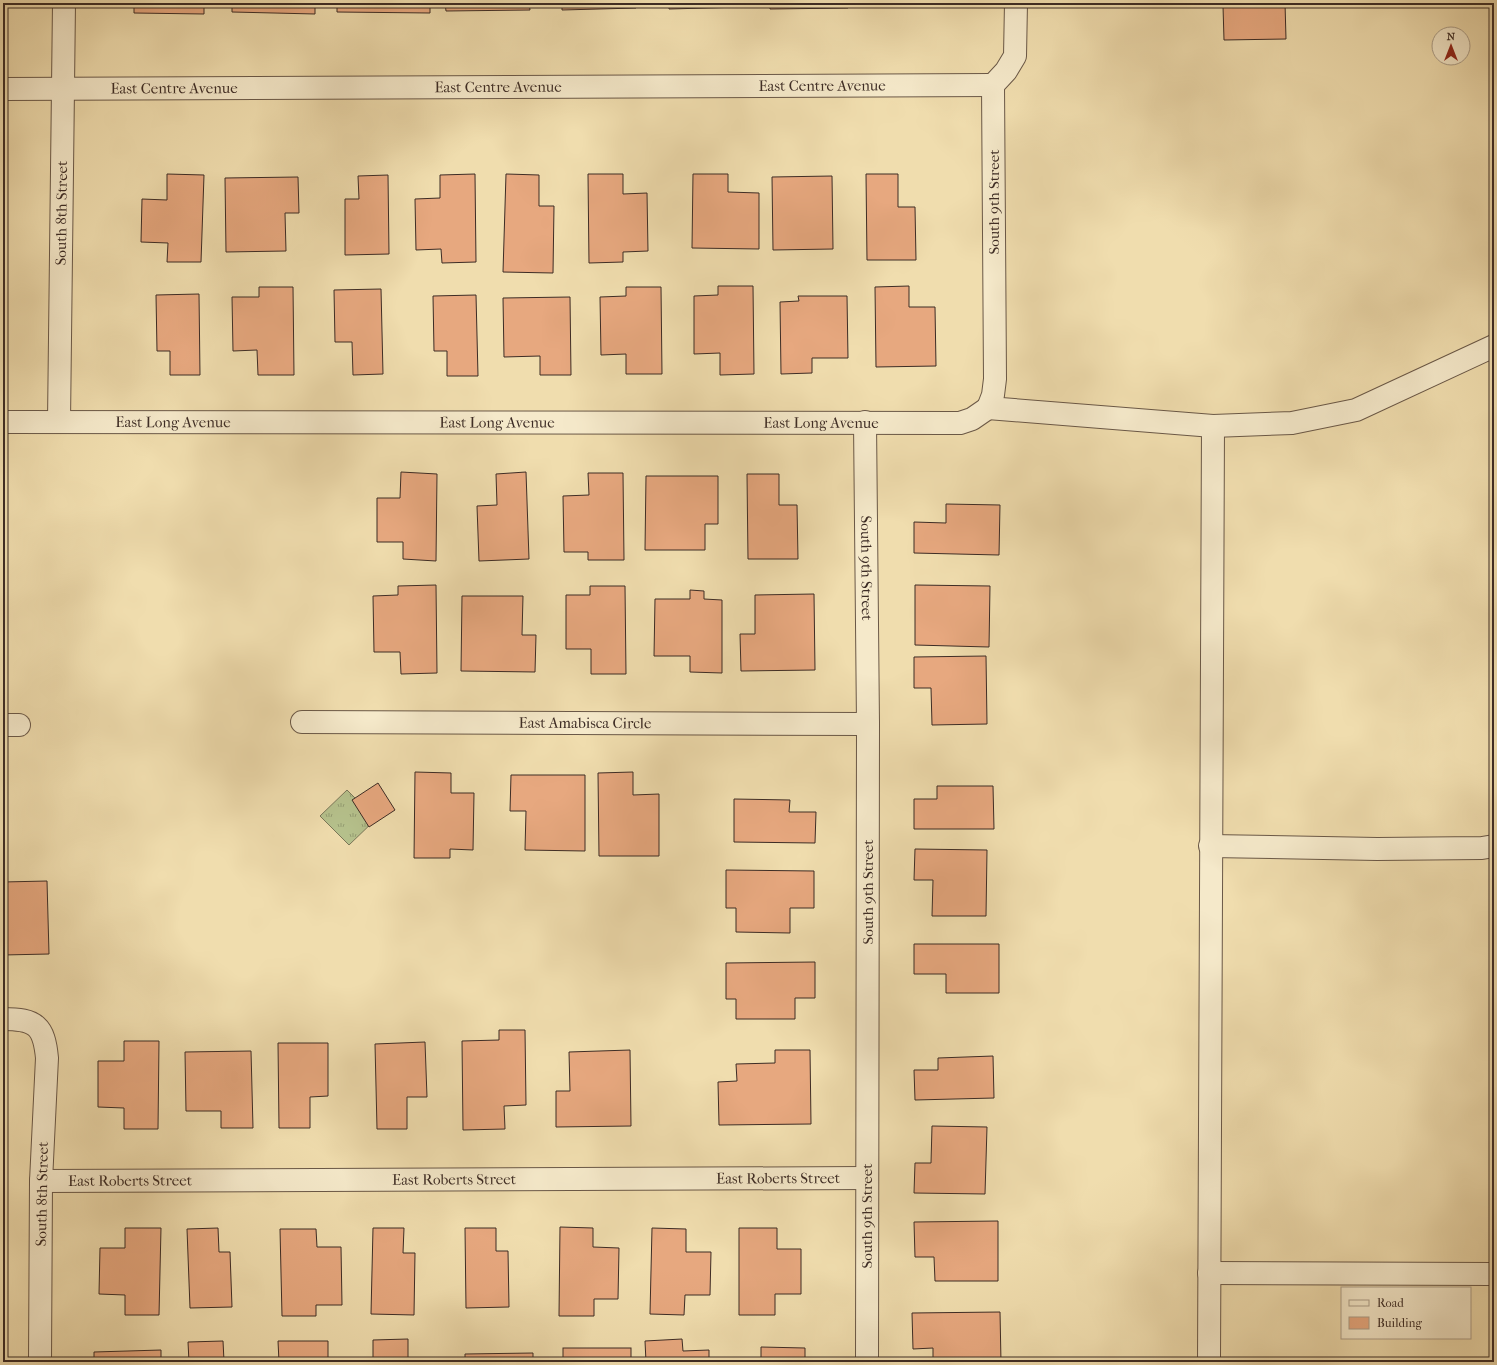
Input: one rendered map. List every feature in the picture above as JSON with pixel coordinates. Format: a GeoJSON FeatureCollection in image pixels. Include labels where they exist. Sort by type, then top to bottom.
{"type":"FeatureCollection","features":[{"type":"Feature","properties":{"kind":"street","name":"South 8th Street"},"geometry":{"type":"LineString","coordinates":[[59,422],[64,3]]}},
{"type":"Feature","properties":{"kind":"street"},"geometry":{"type":"LineString","coordinates":[[993,85],[1006,71],[1015,56],[1016,3]]}},
{"type":"Feature","properties":{"kind":"street","name":"East Centre Avenue"},"geometry":{"type":"LineString","coordinates":[[3,89],[993,85]]}},
{"type":"Feature","properties":{"kind":"street","name":"South 9th Street"},"geometry":{"type":"LineString","coordinates":[[988,408],[993,395],[994,379],[993,85]]}},
{"type":"Feature","properties":{"kind":"street"},"geometry":{"type":"LineString","coordinates":[[988,408],[1213,426],[1292,423],[1356,410],[1494,346]]}},
{"type":"Feature","properties":{"kind":"street","name":"East Long Avenue"},"geometry":{"type":"LineString","coordinates":[[3,422],[960,423],[972,419],[988,408]]}},
{"type":"Feature","properties":{"kind":"street","name":"South 9th Street"},"geometry":{"type":"LineString","coordinates":[[866,422],[868,724],[867,1362]]}},
{"type":"Feature","properties":{"kind":"street"},"geometry":{"type":"LineString","coordinates":[[1209,1362],[1210,846],[1213,426]]}},
{"type":"Feature","properties":{"kind":"street","name":"East Amabisca Circle"},"geometry":{"type":"LineString","coordinates":[[302,722],[868,724]]}},
{"type":"Feature","properties":{"kind":"street"},"geometry":{"type":"LineString","coordinates":[[1210,846],[1377,849],[1482,848],[1494,846]]}},
{"type":"Feature","properties":{"kind":"street","name":"South 8th Street"},"geometry":{"type":"LineString","coordinates":[[3,1019],[15,1019],[38,1027],[45,1041],[47,1058],[41,1181],[40,1362]]}},
{"type":"Feature","properties":{"kind":"street","name":"East Roberts Street"},"geometry":{"type":"LineString","coordinates":[[41,1181],[867,1178]]}},
{"type":"Feature","properties":{"kind":"street"},"geometry":{"type":"LineString","coordinates":[[1209,1273],[1494,1274]]}},
{"type":"Feature","properties":{"kind":"green space"},"geometry":{"type":"Polygon","coordinates":[[[347,790],[376,819],[349,845],[320,816],[347,790]]]}},
{"type":"Feature","properties":{"kind":"building"},"geometry":{"type":"Polygon","coordinates":[[[134,3],[204,3],[204,14],[134,13],[134,3]]]}},
{"type":"Feature","properties":{"kind":"building"},"geometry":{"type":"Polygon","coordinates":[[[232,3],[315,3],[315,14],[232,12],[232,3]]]}},
{"type":"Feature","properties":{"kind":"building"},"geometry":{"type":"Polygon","coordinates":[[[337,3],[430,3],[430,13],[337,12],[337,3]]]}},
{"type":"Feature","properties":{"kind":"building"},"geometry":{"type":"Polygon","coordinates":[[[445,3],[529,3],[530,10],[446,11],[445,3]]]}},
{"type":"Feature","properties":{"kind":"building"},"geometry":{"type":"Polygon","coordinates":[[[562,3],[636,3],[636,8],[562,10],[562,3]]]}},
{"type":"Feature","properties":{"kind":"building"},"geometry":{"type":"Polygon","coordinates":[[[669,3],[743,3],[743,7],[669,9],[669,3]]]}},
{"type":"Feature","properties":{"kind":"building"},"geometry":{"type":"Polygon","coordinates":[[[770,3],[848,3],[848,8],[770,9],[770,3]]]}},
{"type":"Feature","properties":{"kind":"building"},"geometry":{"type":"Polygon","coordinates":[[[1249,3],[1285,3],[1286,39],[1224,40],[1223,6],[1249,6],[1249,3]]]}},
{"type":"Feature","properties":{"kind":"building"},"geometry":{"type":"Polygon","coordinates":[[[1349,3],[1415,3],[1415,6],[1349,5],[1349,3]]]}},
{"type":"Feature","properties":{"kind":"building"},"geometry":{"type":"Polygon","coordinates":[[[167,174],[204,175],[201,262],[167,262],[168,243],[141,242],[142,199],[167,200],[167,174]]]}},
{"type":"Feature","properties":{"kind":"building"},"geometry":{"type":"Polygon","coordinates":[[[475,174],[476,262],[442,263],[441,249],[416,250],[415,199],[440,198],[440,175],[475,174]]]}},
{"type":"Feature","properties":{"kind":"building"},"geometry":{"type":"Polygon","coordinates":[[[506,174],[539,175],[539,206],[554,206],[553,273],[503,272],[506,174]]]}},
{"type":"Feature","properties":{"kind":"building"},"geometry":{"type":"Polygon","coordinates":[[[588,174],[623,174],[623,194],[647,193],[648,251],[623,252],[623,262],[589,263],[588,174]]]}},
{"type":"Feature","properties":{"kind":"building"},"geometry":{"type":"Polygon","coordinates":[[[693,174],[728,174],[728,192],[759,193],[759,249],[692,248],[693,174]]]}},
{"type":"Feature","properties":{"kind":"building"},"geometry":{"type":"Polygon","coordinates":[[[866,174],[898,174],[898,207],[915,207],[916,260],[867,260],[866,174]]]}},
{"type":"Feature","properties":{"kind":"building"},"geometry":{"type":"Polygon","coordinates":[[[388,175],[389,254],[345,255],[345,199],[359,199],[358,176],[388,175]]]}},
{"type":"Feature","properties":{"kind":"building"},"geometry":{"type":"Polygon","coordinates":[[[832,176],[833,249],[773,250],[772,177],[832,176]]]}},
{"type":"Feature","properties":{"kind":"building"},"geometry":{"type":"Polygon","coordinates":[[[298,177],[299,213],[285,213],[286,251],[226,252],[225,178],[298,177]]]}},
{"type":"Feature","properties":{"kind":"building"},"geometry":{"type":"Polygon","coordinates":[[[718,286],[753,286],[754,374],[720,375],[720,353],[694,354],[694,296],[718,295],[718,286]]]}},
{"type":"Feature","properties":{"kind":"building"},"geometry":{"type":"Polygon","coordinates":[[[909,286],[909,307],[935,307],[936,366],[876,367],[875,287],[909,286]]]}},
{"type":"Feature","properties":{"kind":"building"},"geometry":{"type":"Polygon","coordinates":[[[259,287],[293,287],[294,375],[258,375],[257,350],[233,351],[232,297],[259,297],[259,287]]]}},
{"type":"Feature","properties":{"kind":"building"},"geometry":{"type":"Polygon","coordinates":[[[626,287],[661,287],[662,374],[626,374],[626,354],[601,355],[600,297],[626,296],[626,287]]]}},
{"type":"Feature","properties":{"kind":"building"},"geometry":{"type":"Polygon","coordinates":[[[381,289],[383,374],[353,375],[352,342],[335,342],[334,290],[381,289]]]}},
{"type":"Feature","properties":{"kind":"building"},"geometry":{"type":"Polygon","coordinates":[[[199,294],[200,375],[170,375],[170,351],[157,351],[156,295],[199,294]]]}},
{"type":"Feature","properties":{"kind":"building"},"geometry":{"type":"Polygon","coordinates":[[[476,295],[478,376],[447,376],[447,351],[434,351],[433,296],[476,295]]]}},
{"type":"Feature","properties":{"kind":"building"},"geometry":{"type":"Polygon","coordinates":[[[798,296],[847,296],[848,358],[812,358],[812,373],[781,374],[780,302],[799,301],[798,296]]]}},
{"type":"Feature","properties":{"kind":"building"},"geometry":{"type":"Polygon","coordinates":[[[570,297],[571,375],[540,375],[540,356],[504,357],[503,298],[570,297]]]}},
{"type":"Feature","properties":{"kind":"building"},"geometry":{"type":"Polygon","coordinates":[[[401,472],[437,474],[436,561],[403,559],[403,542],[377,542],[377,498],[400,498],[401,472]]]}},
{"type":"Feature","properties":{"kind":"building"},"geometry":{"type":"Polygon","coordinates":[[[526,472],[529,559],[479,561],[477,506],[497,505],[496,474],[526,472]]]}},
{"type":"Feature","properties":{"kind":"building"},"geometry":{"type":"Polygon","coordinates":[[[588,473],[623,473],[624,560],[588,560],[588,552],[564,552],[563,496],[589,495],[588,473]]]}},
{"type":"Feature","properties":{"kind":"building"},"geometry":{"type":"Polygon","coordinates":[[[747,474],[779,474],[779,505],[797,505],[798,559],[748,559],[747,474]]]}},
{"type":"Feature","properties":{"kind":"building"},"geometry":{"type":"Polygon","coordinates":[[[646,476],[718,476],[718,524],[705,524],[705,550],[645,550],[646,476]]]}},
{"type":"Feature","properties":{"kind":"building"},"geometry":{"type":"Polygon","coordinates":[[[946,504],[1000,505],[999,555],[914,553],[914,522],[946,523],[946,504]]]}},
{"type":"Feature","properties":{"kind":"building"},"geometry":{"type":"Polygon","coordinates":[[[436,585],[437,673],[401,674],[400,652],[374,652],[373,596],[398,595],[398,586],[436,585]]]}},
{"type":"Feature","properties":{"kind":"building"},"geometry":{"type":"Polygon","coordinates":[[[915,585],[990,586],[989,647],[915,645],[915,585]]]}},
{"type":"Feature","properties":{"kind":"building"},"geometry":{"type":"Polygon","coordinates":[[[590,586],[625,586],[626,674],[591,674],[591,649],[566,649],[566,595],[590,595],[590,586]]]}},
{"type":"Feature","properties":{"kind":"building"},"geometry":{"type":"Polygon","coordinates":[[[690,590],[704,591],[704,599],[722,600],[722,673],[690,672],[690,656],[654,656],[655,599],[690,599],[690,590]]]}},
{"type":"Feature","properties":{"kind":"building"},"geometry":{"type":"Polygon","coordinates":[[[814,594],[815,670],[741,671],[740,634],[755,634],[755,595],[814,594]]]}},
{"type":"Feature","properties":{"kind":"building"},"geometry":{"type":"Polygon","coordinates":[[[462,596],[523,596],[522,635],[536,635],[535,672],[461,671],[462,596]]]}},
{"type":"Feature","properties":{"kind":"building"},"geometry":{"type":"Polygon","coordinates":[[[986,656],[987,724],[932,725],[931,688],[914,688],[914,657],[986,656]]]}},
{"type":"Feature","properties":{"kind":"building"},"geometry":{"type":"Polygon","coordinates":[[[415,772],[451,773],[451,793],[474,793],[473,850],[450,849],[450,858],[414,858],[415,772]]]}},
{"type":"Feature","properties":{"kind":"building"},"geometry":{"type":"Polygon","coordinates":[[[633,772],[633,795],[659,794],[659,856],[599,856],[598,773],[633,772]]]}},
{"type":"Feature","properties":{"kind":"building"},"geometry":{"type":"Polygon","coordinates":[[[511,775],[585,775],[585,851],[525,850],[526,811],[510,811],[511,775]]]}},
{"type":"Feature","properties":{"kind":"building"},"geometry":{"type":"Polygon","coordinates":[[[378,783],[395,810],[369,827],[352,800],[378,783]]]}},
{"type":"Feature","properties":{"kind":"building"},"geometry":{"type":"Polygon","coordinates":[[[937,786],[993,786],[994,829],[914,829],[914,799],[937,799],[937,786]]]}},
{"type":"Feature","properties":{"kind":"building"},"geometry":{"type":"Polygon","coordinates":[[[734,799],[790,800],[789,812],[816,812],[815,843],[734,842],[734,799]]]}},
{"type":"Feature","properties":{"kind":"building"},"geometry":{"type":"Polygon","coordinates":[[[915,849],[987,850],[986,916],[932,916],[933,880],[914,880],[915,849]]]}},
{"type":"Feature","properties":{"kind":"building"},"geometry":{"type":"Polygon","coordinates":[[[726,870],[814,871],[814,908],[790,908],[790,933],[736,932],[736,908],[726,908],[726,870]]]}},
{"type":"Feature","properties":{"kind":"building"},"geometry":{"type":"Polygon","coordinates":[[[47,881],[49,954],[3,955],[3,882],[47,881]]]}},
{"type":"Feature","properties":{"kind":"building"},"geometry":{"type":"Polygon","coordinates":[[[914,944],[999,944],[999,993],[946,993],[946,974],[914,974],[914,944]]]}},
{"type":"Feature","properties":{"kind":"building"},"geometry":{"type":"Polygon","coordinates":[[[815,962],[815,998],[795,998],[795,1019],[736,1019],[736,999],[726,999],[726,963],[815,962]]]}},
{"type":"Feature","properties":{"kind":"building"},"geometry":{"type":"Polygon","coordinates":[[[499,1030],[525,1030],[526,1105],[504,1106],[505,1129],[463,1130],[462,1041],[499,1040],[499,1030]]]}},
{"type":"Feature","properties":{"kind":"building"},"geometry":{"type":"Polygon","coordinates":[[[124,1041],[159,1041],[158,1129],[124,1129],[124,1108],[98,1107],[98,1061],[124,1061],[124,1041]]]}},
{"type":"Feature","properties":{"kind":"building"},"geometry":{"type":"Polygon","coordinates":[[[425,1042],[427,1097],[407,1097],[407,1129],[377,1129],[375,1044],[425,1042]]]}},
{"type":"Feature","properties":{"kind":"building"},"geometry":{"type":"Polygon","coordinates":[[[278,1043],[328,1043],[328,1096],[310,1097],[310,1128],[279,1128],[278,1043]]]}},
{"type":"Feature","properties":{"kind":"building"},"geometry":{"type":"Polygon","coordinates":[[[630,1050],[631,1126],[556,1127],[556,1091],[570,1091],[569,1052],[630,1050]]]}},
{"type":"Feature","properties":{"kind":"building"},"geometry":{"type":"Polygon","coordinates":[[[775,1050],[810,1050],[811,1124],[719,1125],[718,1082],[737,1081],[736,1064],[775,1063],[775,1050]]]}},
{"type":"Feature","properties":{"kind":"building"},"geometry":{"type":"Polygon","coordinates":[[[251,1051],[253,1128],[221,1128],[221,1111],[186,1111],[185,1052],[251,1051]]]}},
{"type":"Feature","properties":{"kind":"building"},"geometry":{"type":"Polygon","coordinates":[[[993,1056],[994,1098],[915,1100],[914,1070],[938,1070],[938,1058],[993,1056]]]}},
{"type":"Feature","properties":{"kind":"building"},"geometry":{"type":"Polygon","coordinates":[[[932,1126],[987,1127],[985,1194],[914,1193],[915,1163],[931,1163],[932,1126]]]}},
{"type":"Feature","properties":{"kind":"building"},"geometry":{"type":"Polygon","coordinates":[[[998,1221],[998,1281],[935,1281],[934,1257],[915,1257],[914,1222],[998,1221]]]}},
{"type":"Feature","properties":{"kind":"building"},"geometry":{"type":"Polygon","coordinates":[[[560,1227],[593,1228],[593,1247],[619,1248],[618,1299],[594,1299],[594,1316],[559,1316],[560,1227]]]}},
{"type":"Feature","properties":{"kind":"building"},"geometry":{"type":"Polygon","coordinates":[[[125,1228],[161,1228],[159,1315],[125,1315],[125,1295],[99,1294],[100,1248],[125,1248],[125,1228]]]}},
{"type":"Feature","properties":{"kind":"building"},"geometry":{"type":"Polygon","coordinates":[[[218,1228],[219,1252],[230,1252],[232,1307],[190,1308],[187,1229],[218,1228]]]}},
{"type":"Feature","properties":{"kind":"building"},"geometry":{"type":"Polygon","coordinates":[[[373,1228],[404,1228],[403,1253],[415,1253],[414,1315],[371,1314],[373,1228]]]}},
{"type":"Feature","properties":{"kind":"building"},"geometry":{"type":"Polygon","coordinates":[[[465,1228],[496,1228],[496,1251],[508,1251],[509,1307],[466,1308],[465,1228]]]}},
{"type":"Feature","properties":{"kind":"building"},"geometry":{"type":"Polygon","coordinates":[[[652,1228],[686,1229],[686,1252],[711,1252],[710,1295],[685,1295],[684,1315],[650,1314],[652,1228]]]}},
{"type":"Feature","properties":{"kind":"building"},"geometry":{"type":"Polygon","coordinates":[[[739,1228],[777,1228],[777,1249],[801,1249],[801,1294],[775,1294],[775,1315],[739,1315],[739,1228]]]}},
{"type":"Feature","properties":{"kind":"building"},"geometry":{"type":"Polygon","coordinates":[[[280,1229],[316,1229],[317,1247],[341,1247],[342,1305],[316,1305],[316,1316],[282,1316],[280,1229]]]}},
{"type":"Feature","properties":{"kind":"building"},"geometry":{"type":"Polygon","coordinates":[[[1000,1312],[1001,1362],[933,1362],[933,1348],[913,1349],[912,1313],[1000,1312]]]}},
{"type":"Feature","properties":{"kind":"building"},"geometry":{"type":"Polygon","coordinates":[[[408,1339],[408,1360],[433,1360],[433,1362],[373,1362],[373,1340],[408,1339]]]}},
{"type":"Feature","properties":{"kind":"building"},"geometry":{"type":"Polygon","coordinates":[[[682,1339],[683,1351],[709,1350],[709,1362],[646,1362],[645,1341],[682,1339]]]}},
{"type":"Feature","properties":{"kind":"building"},"geometry":{"type":"Polygon","coordinates":[[[223,1341],[224,1361],[248,1360],[248,1362],[189,1362],[188,1342],[223,1341]]]}},
{"type":"Feature","properties":{"kind":"building"},"geometry":{"type":"Polygon","coordinates":[[[278,1341],[328,1341],[328,1362],[279,1362],[278,1341]]]}},
{"type":"Feature","properties":{"kind":"building"},"geometry":{"type":"Polygon","coordinates":[[[761,1347],[805,1348],[805,1362],[761,1362],[761,1347]]]}},
{"type":"Feature","properties":{"kind":"building"},"geometry":{"type":"Polygon","coordinates":[[[563,1348],[631,1348],[631,1362],[563,1362],[563,1348]]]}},
{"type":"Feature","properties":{"kind":"building"},"geometry":{"type":"Polygon","coordinates":[[[161,1350],[161,1362],[94,1362],[94,1352],[161,1350]]]}},
{"type":"Feature","properties":{"kind":"building"},"geometry":{"type":"Polygon","coordinates":[[[533,1353],[533,1362],[465,1362],[465,1354],[533,1353]]]}}]}
